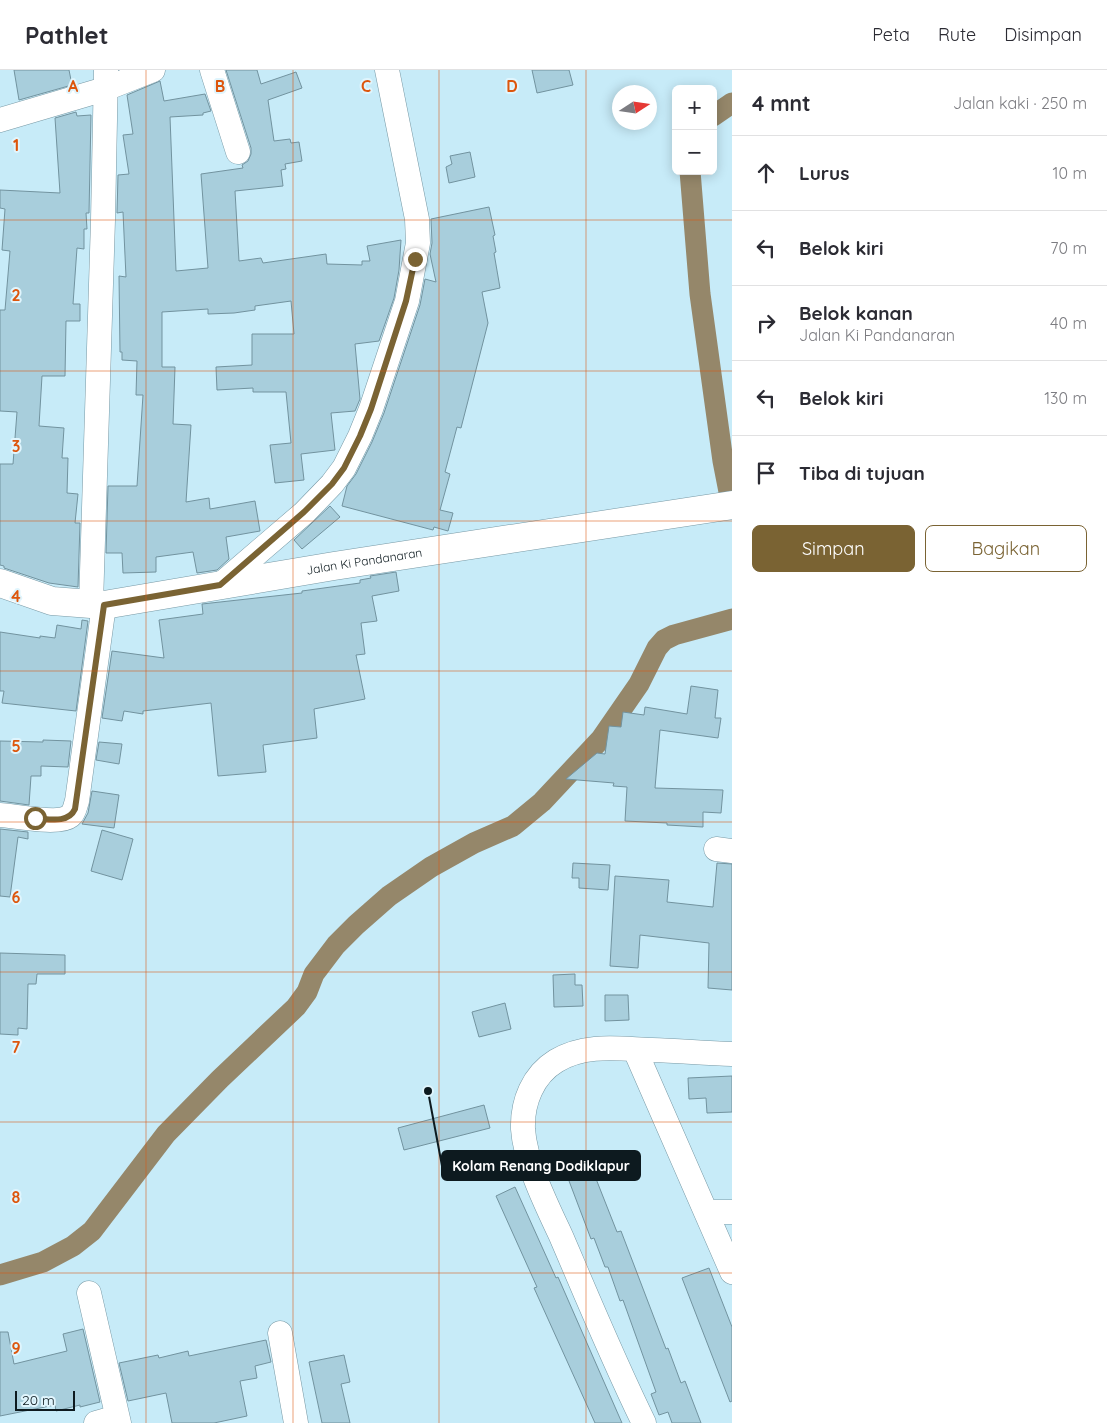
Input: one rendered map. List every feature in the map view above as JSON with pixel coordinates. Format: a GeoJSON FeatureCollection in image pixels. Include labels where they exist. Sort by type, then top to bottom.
{"type":"FeatureCollection","features":[{"type":"Feature","properties":{"kind":"main road","name":"Jalan Ki Pandanaran"},"geometry":{"type":"LineString","coordinates":[[0,583],[52,601],[98,604],[720,507]]}},
{"type":"Feature","properties":{"kind":"street"},"geometry":{"type":"LineString","coordinates":[[0,120],[106,80],[153,70]]}},
{"type":"Feature","properties":{"kind":"street"},"geometry":{"type":"LineString","coordinates":[[212,70],[238,152]]}},
{"type":"Feature","properties":{"kind":"street"},"geometry":{"type":"LineString","coordinates":[[220,585],[304,512],[339,475],[360,436],[371,409],[404,310],[416,251],[417,219],[387,70]]}},
{"type":"Feature","properties":{"kind":"street"},"geometry":{"type":"LineString","coordinates":[[0,815],[56,820],[73,814],[77,802],[98,604],[106,80]]}},
{"type":"Feature","properties":{"kind":"street"},"geometry":{"type":"LineString","coordinates":[[644,1423],[619,1371],[535,1176],[523,1130],[524,1110],[534,1082],[546,1068],[557,1060],[596,1048],[610,1047],[635,1050],[732,1054]]}},
{"type":"Feature","properties":{"kind":"street"},"geometry":{"type":"LineString","coordinates":[[635,1050],[732,1272]]}},
{"type":"Feature","properties":{"kind":"street"},"geometry":{"type":"LineString","coordinates":[[706,1212],[732,1212]]}},
{"type":"Feature","properties":{"kind":"street"},"geometry":{"type":"LineString","coordinates":[[89,1293],[111,1421]]}},
{"type":"Feature","properties":{"kind":"street"},"geometry":{"type":"LineString","coordinates":[[280,1333],[296,1423]]}},
{"type":"Feature","properties":{"kind":"building"},"geometry":{"type":"Polygon","coordinates":[[[14,70],[69,70],[72,85],[19,100],[14,70]]]}},
{"type":"Feature","properties":{"kind":"building"},"geometry":{"type":"Polygon","coordinates":[[[226,70],[257,70],[261,84],[296,72],[302,88],[268,100],[274,141],[290,139],[291,143],[299,142],[302,161],[285,164],[286,169],[281,170],[283,186],[235,191],[239,261],[261,258],[263,263],[326,254],[327,264],[362,265],[362,261],[370,261],[367,246],[401,240],[399,270],[394,298],[379,341],[355,344],[360,399],[355,411],[331,413],[335,450],[301,454],[304,480],[275,483],[270,445],[291,443],[286,392],[253,392],[253,388],[217,390],[216,367],[252,365],[252,334],[294,334],[291,301],[255,306],[255,310],[234,313],[208,314],[208,309],[162,312],[162,367],[175,367],[173,424],[191,425],[186,502],[209,498],[210,509],[255,501],[260,531],[226,537],[229,559],[217,570],[197,573],[193,552],[156,557],[156,572],[123,573],[122,553],[106,553],[108,486],[137,486],[143,395],[136,395],[137,361],[122,360],[122,352],[120,352],[119,276],[126,277],[123,212],[117,213],[118,175],[129,174],[123,135],[133,134],[127,95],[160,81],[164,101],[205,94],[211,111],[203,113],[203,115],[170,117],[176,271],[208,268],[201,174],[243,168],[242,165],[248,161],[251,154],[251,148],[226,70]]]}},
{"type":"Feature","properties":{"kind":"building"},"geometry":{"type":"Polygon","coordinates":[[[532,70],[569,70],[573,85],[537,93],[532,70]]]}},
{"type":"Feature","properties":{"kind":"building"},"geometry":{"type":"Polygon","coordinates":[[[76,112],[77,116],[91,115],[89,213],[86,213],[87,229],[84,229],[84,249],[77,248],[73,304],[80,304],[80,321],[66,321],[65,376],[42,376],[39,426],[64,428],[62,458],[68,458],[67,493],[78,494],[75,523],[80,523],[78,587],[49,583],[0,565],[0,464],[13,464],[17,412],[0,411],[0,310],[5,310],[10,251],[2,250],[5,209],[0,208],[0,190],[60,193],[55,118],[76,112]]]}},
{"type":"Feature","properties":{"kind":"building"},"geometry":{"type":"Polygon","coordinates":[[[470,152],[475,177],[449,183],[446,167],[452,164],[450,156],[470,152]]]}},
{"type":"Feature","properties":{"kind":"building"},"geometry":{"type":"Polygon","coordinates":[[[489,207],[495,235],[493,236],[496,252],[494,253],[500,288],[482,292],[488,323],[461,428],[457,427],[445,472],[450,474],[440,510],[453,513],[448,531],[434,527],[433,530],[342,506],[347,486],[356,474],[384,413],[420,305],[425,279],[436,282],[430,254],[432,243],[431,219],[489,207]]]}},
{"type":"Feature","properties":{"kind":"building"},"geometry":{"type":"Polygon","coordinates":[[[330,506],[340,517],[302,549],[294,540],[330,506]]]}},
{"type":"Feature","properties":{"kind":"building"},"geometry":{"type":"Polygon","coordinates":[[[396,572],[399,591],[372,596],[377,621],[361,623],[365,654],[356,655],[365,699],[314,709],[317,738],[263,745],[266,772],[218,776],[211,703],[143,711],[143,714],[124,711],[122,721],[102,718],[112,651],[164,658],[159,620],[203,614],[202,604],[302,593],[302,591],[360,583],[360,580],[371,578],[370,576],[396,572]]]}},
{"type":"Feature","properties":{"kind":"building"},"geometry":{"type":"Polygon","coordinates":[[[82,620],[88,621],[76,711],[2,703],[4,691],[0,691],[0,632],[40,638],[40,636],[55,638],[57,625],[81,629],[82,620]]]}},
{"type":"Feature","properties":{"kind":"building"},"geometry":{"type":"Polygon","coordinates":[[[691,686],[718,690],[715,718],[721,718],[718,738],[660,730],[655,788],[723,790],[721,813],[703,812],[703,827],[625,821],[627,787],[613,786],[614,783],[566,779],[597,753],[605,754],[609,726],[621,727],[623,712],[644,715],[645,707],[687,714],[691,686]]]}},
{"type":"Feature","properties":{"kind":"building"},"geometry":{"type":"Polygon","coordinates":[[[43,740],[71,741],[68,767],[41,766],[41,776],[31,776],[29,805],[0,801],[0,741],[43,742],[43,740]]]}},
{"type":"Feature","properties":{"kind":"building"},"geometry":{"type":"Polygon","coordinates":[[[99,742],[122,744],[119,764],[96,760],[99,742]]]}},
{"type":"Feature","properties":{"kind":"building"},"geometry":{"type":"Polygon","coordinates":[[[92,791],[119,795],[114,828],[82,824],[88,813],[92,791]]]}},
{"type":"Feature","properties":{"kind":"building"},"geometry":{"type":"Polygon","coordinates":[[[0,829],[28,832],[28,839],[18,837],[10,897],[0,896],[0,829]]]}},
{"type":"Feature","properties":{"kind":"building"},"geometry":{"type":"Polygon","coordinates":[[[102,830],[133,839],[122,880],[91,871],[102,830]]]}},
{"type":"Feature","properties":{"kind":"building"},"geometry":{"type":"Polygon","coordinates":[[[573,863],[610,865],[608,890],[579,888],[579,878],[572,878],[573,863]]]}},
{"type":"Feature","properties":{"kind":"building"},"geometry":{"type":"Polygon","coordinates":[[[717,863],[732,864],[732,990],[708,988],[709,943],[640,935],[638,968],[610,966],[615,876],[669,880],[667,902],[713,907],[717,863]]]}},
{"type":"Feature","properties":{"kind":"building"},"geometry":{"type":"Polygon","coordinates":[[[0,953],[65,955],[65,974],[37,974],[36,984],[28,984],[27,1029],[18,1028],[18,1035],[0,1034],[0,953]]]}},
{"type":"Feature","properties":{"kind":"building"},"geometry":{"type":"Polygon","coordinates":[[[575,974],[575,985],[582,985],[583,1006],[554,1007],[553,975],[575,974]]]}},
{"type":"Feature","properties":{"kind":"building"},"geometry":{"type":"Polygon","coordinates":[[[605,995],[628,995],[629,1020],[605,1021],[605,995]]]}},
{"type":"Feature","properties":{"kind":"building"},"geometry":{"type":"Polygon","coordinates":[[[505,1003],[511,1029],[479,1037],[472,1012],[505,1003]]]}},
{"type":"Feature","properties":{"kind":"building"},"geometry":{"type":"Polygon","coordinates":[[[732,1076],[732,1112],[707,1113],[706,1098],[689,1099],[688,1078],[732,1076]]]}},
{"type":"Feature","properties":{"kind":"building"},"geometry":{"type":"Polygon","coordinates":[[[484,1105],[490,1128],[404,1150],[398,1128],[484,1105]]]}},
{"type":"Feature","properties":{"kind":"building"},"geometry":{"type":"Polygon","coordinates":[[[587,1156],[617,1232],[621,1231],[666,1349],[668,1348],[681,1383],[685,1381],[701,1423],[672,1423],[668,1412],[659,1415],[651,1394],[656,1392],[623,1300],[620,1301],[608,1267],[605,1267],[594,1238],[591,1239],[563,1165],[587,1156]]]}},
{"type":"Feature","properties":{"kind":"building"},"geometry":{"type":"Polygon","coordinates":[[[515,1187],[556,1278],[558,1277],[622,1423],[595,1423],[534,1288],[537,1287],[496,1196],[515,1187]]]}},
{"type":"Feature","properties":{"kind":"building"},"geometry":{"type":"Polygon","coordinates":[[[709,1268],[732,1327],[732,1401],[730,1402],[682,1278],[709,1268]]]}},
{"type":"Feature","properties":{"kind":"building"},"geometry":{"type":"Polygon","coordinates":[[[83,1329],[100,1402],[56,1411],[55,1405],[0,1416],[0,1332],[8,1332],[14,1364],[67,1351],[63,1334],[83,1329]]]}},
{"type":"Feature","properties":{"kind":"building"},"geometry":{"type":"Polygon","coordinates":[[[266,1340],[271,1362],[255,1366],[257,1378],[240,1381],[247,1416],[214,1423],[172,1423],[166,1393],[128,1401],[119,1363],[158,1355],[159,1358],[188,1351],[189,1356],[266,1340]]]}},
{"type":"Feature","properties":{"kind":"building"},"geometry":{"type":"Polygon","coordinates":[[[344,1355],[350,1382],[341,1384],[350,1423],[322,1423],[309,1362],[344,1355]]]}},
{"type":"Feature","properties":{"kind":"waterway"},"geometry":{"type":"LineString","coordinates":[[717,113],[732,103]]}},
{"type":"Feature","properties":{"kind":"waterway"},"geometry":{"type":"LineString","coordinates":[[690,175],[700,294],[723,461],[732,507]]}},
{"type":"Feature","properties":{"kind":"waterway"},"geometry":{"type":"LineString","coordinates":[[0,1275],[43,1262],[73,1246],[92,1231],[166,1134],[220,1079],[296,1007],[307,992],[314,974],[336,945],[389,896],[431,867],[474,843],[513,826],[542,802],[601,739],[639,684],[657,648],[664,640],[674,635],[732,619]]}},
{"type":"Feature","properties":{"kind":"place","name":"Kolam Renang Dodiklapur"},"geometry":{"type":"Point","coordinates":[428,1091]}},
{"type":"Feature","properties":{"kind":"route"},"geometry":{"type":"LineString","coordinates":[[35,818],[62,819],[73,814],[75,809],[104,605],[220,585],[304,512],[332,484],[344,468],[371,409],[406,301],[415,259]]}}]}
